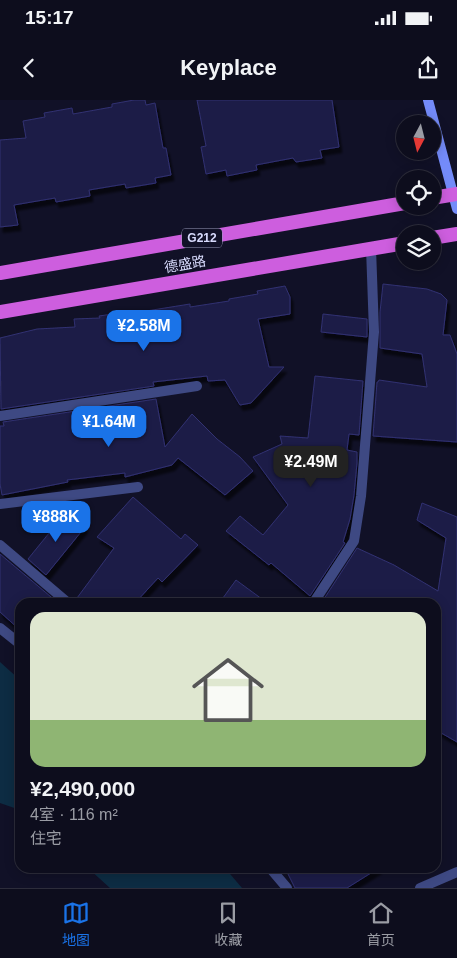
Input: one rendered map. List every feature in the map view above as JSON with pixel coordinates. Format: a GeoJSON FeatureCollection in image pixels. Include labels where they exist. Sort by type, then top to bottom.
{"type":"FeatureCollection","features":[{"type":"Feature","properties":{"kind":"highway"},"geometry":{"type":"LineString","coordinates":[[441,196],[455,194]]}},
{"type":"Feature","properties":{"kind":"highway","name":"G212"},"geometry":{"type":"LineString","coordinates":[[0,273],[396,205]]}},
{"type":"Feature","properties":{"kind":"highway"},"geometry":{"type":"LineString","coordinates":[[441,237],[457,234]]}},
{"type":"Feature","properties":{"kind":"highway","name":"德盛路"},"geometry":{"type":"LineString","coordinates":[[0,312],[396,244]]}},
{"type":"Feature","properties":{"kind":"main road"},"geometry":{"type":"LineString","coordinates":[[428,100],[455,194],[457,209]]}},
{"type":"Feature","properties":{"kind":"street"},"geometry":{"type":"LineString","coordinates":[[317,598],[354,541],[362,496],[374,332],[371,248]]}},
{"type":"Feature","properties":{"kind":"street"},"geometry":{"type":"LineString","coordinates":[[0,416],[197,386]]}},
{"type":"Feature","properties":{"kind":"street"},"geometry":{"type":"LineString","coordinates":[[0,504],[138,487]]}},
{"type":"Feature","properties":{"kind":"street"},"geometry":{"type":"LineString","coordinates":[[0,545],[62,598]]}},
{"type":"Feature","properties":{"kind":"street"},"geometry":{"type":"LineString","coordinates":[[0,628],[15,640]]}},
{"type":"Feature","properties":{"kind":"street"},"geometry":{"type":"LineString","coordinates":[[420,888],[457,872]]}},
{"type":"Feature","properties":{"kind":"street"},"geometry":{"type":"LineString","coordinates":[[274,873],[287,888]]}},
{"type":"Feature","properties":{"kind":"water"},"geometry":{"type":"Polygon","coordinates":[[[0,662],[15,676],[15,808],[0,803],[0,662]]]}},
{"type":"Feature","properties":{"kind":"water"},"geometry":{"type":"Polygon","coordinates":[[[94,873],[229,873],[242,888],[110,888],[94,873]]]}},
{"type":"Feature","properties":{"kind":"building"},"geometry":{"type":"Polygon","coordinates":[[[145,100],[146,105],[155,103],[163,148],[166,148],[171,175],[155,178],[156,183],[126,188],[125,184],[89,190],[90,196],[56,202],[55,198],[14,205],[18,225],[0,227],[0,140],[26,138],[23,121],[45,117],[44,113],[72,108],[73,114],[112,107],[112,104],[145,100]]]}},
{"type":"Feature","properties":{"kind":"building"},"geometry":{"type":"Polygon","coordinates":[[[197,100],[332,100],[339,147],[320,150],[322,158],[296,162],[293,158],[256,165],[257,170],[227,176],[226,170],[206,174],[201,147],[206,146],[197,100]]]}},
{"type":"Feature","properties":{"kind":"building"},"geometry":{"type":"Polygon","coordinates":[[[383,284],[427,289],[441,294],[447,300],[443,335],[450,335],[457,354],[457,442],[373,436],[377,382],[379,380],[427,387],[422,354],[380,348],[380,312],[383,284]]]}},
{"type":"Feature","properties":{"kind":"building"},"geometry":{"type":"Polygon","coordinates":[[[285,286],[290,297],[290,314],[258,319],[269,367],[284,367],[251,403],[240,405],[225,380],[208,381],[207,376],[153,382],[154,386],[1,409],[0,338],[37,329],[75,327],[74,319],[100,318],[99,316],[119,313],[140,312],[190,304],[190,307],[229,301],[229,299],[258,294],[257,291],[285,286]]]}},
{"type":"Feature","properties":{"kind":"building"},"geometry":{"type":"Polygon","coordinates":[[[323,314],[367,319],[367,337],[321,332],[323,314]]]}},
{"type":"Feature","properties":{"kind":"building"},"geometry":{"type":"Polygon","coordinates":[[[315,376],[363,381],[359,435],[349,434],[347,450],[357,452],[357,463],[350,519],[343,542],[345,543],[310,596],[271,563],[269,565],[226,531],[240,516],[263,535],[288,505],[253,457],[282,444],[280,436],[308,438],[315,376]]]}},
{"type":"Feature","properties":{"kind":"building"},"geometry":{"type":"Polygon","coordinates":[[[156,399],[165,447],[192,414],[253,471],[225,495],[178,458],[172,465],[125,477],[125,473],[67,480],[68,482],[2,495],[0,484],[0,426],[4,426],[3,422],[156,399]]]}},
{"type":"Feature","properties":{"kind":"building"},"geometry":{"type":"Polygon","coordinates":[[[133,497],[181,539],[185,534],[198,545],[162,582],[158,578],[140,598],[77,598],[114,548],[97,537],[133,497]]]}},
{"type":"Feature","properties":{"kind":"building"},"geometry":{"type":"Polygon","coordinates":[[[422,503],[457,517],[457,742],[441,733],[441,598],[325,598],[357,548],[394,565],[438,591],[446,538],[417,520],[422,503]]]}},
{"type":"Feature","properties":{"kind":"building"},"geometry":{"type":"Polygon","coordinates":[[[67,511],[85,527],[46,575],[28,559],[67,511]]]}},
{"type":"Feature","properties":{"kind":"building"},"geometry":{"type":"Polygon","coordinates":[[[0,554],[52,598],[15,598],[15,626],[0,612],[0,554]]]}},
{"type":"Feature","properties":{"kind":"building"},"geometry":{"type":"Polygon","coordinates":[[[236,580],[261,598],[223,598],[236,580]]]}},
{"type":"Feature","properties":{"kind":"building"},"geometry":{"type":"Polygon","coordinates":[[[288,873],[371,873],[347,888],[295,888],[288,873]]]}}]}
